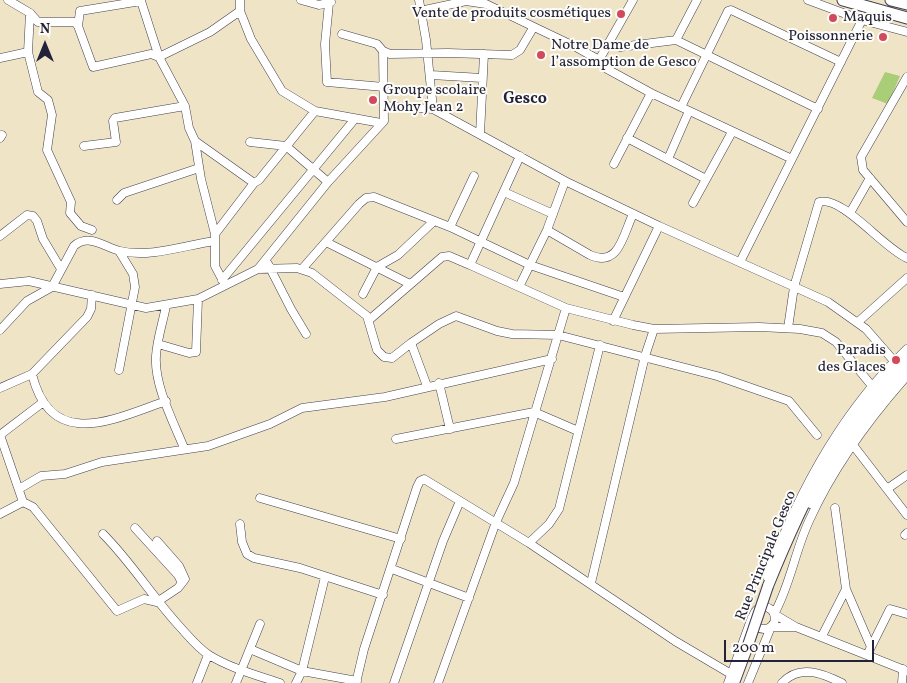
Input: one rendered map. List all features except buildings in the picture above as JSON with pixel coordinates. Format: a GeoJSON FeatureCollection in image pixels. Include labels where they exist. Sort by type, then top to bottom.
{"type":"FeatureCollection","features":[{"type":"Feature","properties":{"kind":"highway"},"geometry":{"type":"LineString","coordinates":[[843,0],[907,18]]}},
{"type":"Feature","properties":{"kind":"highway"},"geometry":{"type":"LineString","coordinates":[[891,0],[907,4]]}},
{"type":"Feature","properties":{"kind":"main road","name":"Rue Principale Gesco"},"geometry":{"type":"LineString","coordinates":[[750,649],[794,523],[822,468],[859,411],[907,357]]}},
{"type":"Feature","properties":{"kind":"main road","name":"Rue Principale Gesco"},"geometry":{"type":"LineString","coordinates":[[771,587],[806,511],[828,472],[865,416],[907,368]]}},
{"type":"Feature","properties":{"kind":"main road"},"geometry":{"type":"LineString","coordinates":[[733,679],[750,649]]}},
{"type":"Feature","properties":{"kind":"main road"},"geometry":{"type":"LineString","coordinates":[[741,683],[750,649]]}},
{"type":"Feature","properties":{"kind":"street"},"geometry":{"type":"LineString","coordinates":[[8,0],[27,11],[38,22],[69,21],[78,26]]}},
{"type":"Feature","properties":{"kind":"street"},"geometry":{"type":"LineString","coordinates":[[24,0],[27,11],[28,52],[38,92],[48,100],[52,115],[47,150],[70,202],[70,213],[81,226],[92,230]]}},
{"type":"Feature","properties":{"kind":"street"},"geometry":{"type":"LineString","coordinates":[[240,0],[240,11],[251,39],[280,88],[315,111],[354,120],[381,123]]}},
{"type":"Feature","properties":{"kind":"street"},"geometry":{"type":"LineString","coordinates":[[301,0],[319,5],[331,2],[325,44],[327,82],[384,87]]}},
{"type":"Feature","properties":{"kind":"street"},"geometry":{"type":"LineString","coordinates":[[419,0],[433,110]]}},
{"type":"Feature","properties":{"kind":"street"},"geometry":{"type":"LineString","coordinates":[[599,60],[610,44],[632,0]]}},
{"type":"Feature","properties":{"kind":"street"},"geometry":{"type":"LineString","coordinates":[[676,40],[697,0]]}},
{"type":"Feature","properties":{"kind":"street"},"geometry":{"type":"LineString","coordinates":[[808,0],[862,20],[907,32]]}},
{"type":"Feature","properties":{"kind":"street"},"geometry":{"type":"LineString","coordinates":[[224,283],[215,266],[215,237],[195,141],[189,128],[185,106],[159,57],[141,1],[80,11],[78,26],[93,67],[151,54],[159,57],[210,32],[240,11]]}},
{"type":"Feature","properties":{"kind":"street"},"geometry":{"type":"LineString","coordinates":[[420,11],[458,3],[474,2],[486,4],[599,60],[608,69],[651,93],[792,160]]}},
{"type":"Feature","properties":{"kind":"street"},"geometry":{"type":"LineString","coordinates":[[680,107],[730,10],[841,62]]}},
{"type":"Feature","properties":{"kind":"street"},"geometry":{"type":"LineString","coordinates":[[740,262],[862,20]]}},
{"type":"Feature","properties":{"kind":"street"},"geometry":{"type":"LineString","coordinates":[[342,34],[377,44],[383,51],[390,54],[516,54],[533,28]]}},
{"type":"Feature","properties":{"kind":"street"},"geometry":{"type":"LineString","coordinates":[[610,44],[620,48],[676,40],[818,109]]}},
{"type":"Feature","properties":{"kind":"street"},"geometry":{"type":"LineString","coordinates":[[258,269],[328,182],[384,120],[383,51]]}},
{"type":"Feature","properties":{"kind":"street"},"geometry":{"type":"LineString","coordinates":[[0,58],[28,52]]}},
{"type":"Feature","properties":{"kind":"street"},"geometry":{"type":"LineString","coordinates":[[480,134],[484,54]]}},
{"type":"Feature","properties":{"kind":"street"},"geometry":{"type":"LineString","coordinates":[[430,75],[482,78]]}},
{"type":"Feature","properties":{"kind":"street"},"geometry":{"type":"LineString","coordinates":[[907,77],[863,150],[861,166],[907,222]]}},
{"type":"Feature","properties":{"kind":"street"},"geometry":{"type":"LineString","coordinates":[[614,164],[651,93]]}},
{"type":"Feature","properties":{"kind":"street"},"geometry":{"type":"LineString","coordinates":[[84,146],[116,142],[113,121],[116,118],[185,106]]}},
{"type":"Feature","properties":{"kind":"street"},"geometry":{"type":"LineString","coordinates":[[385,106],[433,110],[633,214],[828,302],[858,322],[878,339],[894,361]]}},
{"type":"Feature","properties":{"kind":"street"},"geometry":{"type":"LineString","coordinates":[[0,330],[27,302],[52,287],[74,246],[84,240],[94,241],[119,251],[148,252],[215,237],[254,183],[259,180],[315,111]]}},
{"type":"Feature","properties":{"kind":"street"},"geometry":{"type":"LineString","coordinates":[[668,159],[689,111]]}},
{"type":"Feature","properties":{"kind":"street"},"geometry":{"type":"LineString","coordinates":[[224,283],[354,120]]}},
{"type":"Feature","properties":{"kind":"street"},"geometry":{"type":"LineString","coordinates":[[693,203],[732,132]]}},
{"type":"Feature","properties":{"kind":"street"},"geometry":{"type":"LineString","coordinates":[[626,138],[706,179]]}},
{"type":"Feature","properties":{"kind":"street"},"geometry":{"type":"LineString","coordinates":[[195,141],[254,183]]}},
{"type":"Feature","properties":{"kind":"street"},"geometry":{"type":"LineString","coordinates":[[250,142],[286,146],[328,182]]}},
{"type":"Feature","properties":{"kind":"street"},"geometry":{"type":"LineString","coordinates":[[470,265],[520,156]]}},
{"type":"Feature","properties":{"kind":"street"},"geometry":{"type":"LineString","coordinates":[[117,200],[124,193],[200,168]]}},
{"type":"Feature","properties":{"kind":"street"},"geometry":{"type":"LineString","coordinates":[[450,227],[474,176]]}},
{"type":"Feature","properties":{"kind":"street"},"geometry":{"type":"LineString","coordinates":[[850,213],[870,178]]}},
{"type":"Feature","properties":{"kind":"street"},"geometry":{"type":"LineString","coordinates":[[519,288],[547,230],[565,180]]}},
{"type":"Feature","properties":{"kind":"street"},"geometry":{"type":"LineString","coordinates":[[504,192],[553,214]]}},
{"type":"Feature","properties":{"kind":"street"},"geometry":{"type":"LineString","coordinates":[[302,269],[359,204],[370,196],[381,198],[450,227],[530,265],[624,297]]}},
{"type":"Feature","properties":{"kind":"street"},"geometry":{"type":"LineString","coordinates":[[788,328],[794,287],[818,204],[825,201],[850,213],[891,250],[907,258]]}},
{"type":"Feature","properties":{"kind":"street"},"geometry":{"type":"LineString","coordinates":[[547,230],[590,255],[608,259],[614,255],[633,214]]}},
{"type":"Feature","properties":{"kind":"street"},"geometry":{"type":"LineString","coordinates":[[0,236],[27,215],[33,216],[38,221],[43,239],[61,269]]}},
{"type":"Feature","properties":{"kind":"street"},"geometry":{"type":"LineString","coordinates":[[363,294],[377,267],[398,255],[434,221]]}},
{"type":"Feature","properties":{"kind":"street"},"geometry":{"type":"LineString","coordinates":[[613,320],[659,226]]}},
{"type":"Feature","properties":{"kind":"street"},"geometry":{"type":"LineString","coordinates":[[326,242],[410,284]]}},
{"type":"Feature","properties":{"kind":"street"},"geometry":{"type":"LineString","coordinates":[[119,251],[133,274],[135,287],[119,370]]}},
{"type":"Feature","properties":{"kind":"street"},"geometry":{"type":"LineString","coordinates":[[369,320],[442,257],[449,256],[566,308],[654,329],[788,328],[813,331],[830,337],[872,386]]}},
{"type":"Feature","properties":{"kind":"street"},"geometry":{"type":"LineString","coordinates":[[265,260],[306,334]]}},
{"type":"Feature","properties":{"kind":"street"},"geometry":{"type":"LineString","coordinates":[[0,284],[28,281],[146,308],[198,299],[224,283],[258,269],[302,269],[325,283],[369,320],[376,346],[384,357],[392,358],[440,324],[456,316],[504,333],[558,335],[717,376],[783,398],[794,405],[817,435]]}},
{"type":"Feature","properties":{"kind":"street"},"geometry":{"type":"LineString","coordinates":[[858,322],[907,278]]}},
{"type":"Feature","properties":{"kind":"street"},"geometry":{"type":"LineString","coordinates":[[0,388],[32,374],[51,352],[87,317],[91,309],[92,295]]}},
{"type":"Feature","properties":{"kind":"street"},"geometry":{"type":"LineString","coordinates":[[158,344],[189,353],[196,352],[198,299]]}},
{"type":"Feature","properties":{"kind":"street"},"geometry":{"type":"LineString","coordinates":[[166,306],[158,344],[156,366],[159,383],[184,448]]}},
{"type":"Feature","properties":{"kind":"street"},"geometry":{"type":"LineString","coordinates":[[438,683],[496,522],[514,483],[566,308]]}},
{"type":"Feature","properties":{"kind":"street"},"geometry":{"type":"LineString","coordinates":[[591,583],[645,356],[654,329]]}},
{"type":"Feature","properties":{"kind":"street"},"geometry":{"type":"LineString","coordinates":[[411,344],[427,386]]}},
{"type":"Feature","properties":{"kind":"street"},"geometry":{"type":"LineString","coordinates":[[529,543],[549,524],[559,510],[600,345]]}},
{"type":"Feature","properties":{"kind":"street"},"geometry":{"type":"LineString","coordinates":[[728,683],[733,679],[753,614],[780,540],[808,481],[830,442],[872,386],[907,349]]}},
{"type":"Feature","properties":{"kind":"street"},"geometry":{"type":"LineString","coordinates":[[19,489],[41,476],[65,474],[102,462],[166,454],[184,448],[208,446],[270,424],[302,408],[372,400],[439,383],[552,359]]}},
{"type":"Feature","properties":{"kind":"street"},"geometry":{"type":"LineString","coordinates":[[32,374],[42,403],[48,409],[68,420],[95,424],[110,422],[166,401]]}},
{"type":"Feature","properties":{"kind":"street"},"geometry":{"type":"LineString","coordinates":[[748,683],[774,621],[774,614],[809,521],[837,467],[881,406],[907,376]]}},
{"type":"Feature","properties":{"kind":"street"},"geometry":{"type":"LineString","coordinates":[[439,383],[450,429]]}},
{"type":"Feature","properties":{"kind":"street"},"geometry":{"type":"LineString","coordinates":[[42,403],[0,435],[23,502],[33,507],[117,610],[144,599],[157,602]]}},
{"type":"Feature","properties":{"kind":"street"},"geometry":{"type":"LineString","coordinates":[[396,439],[534,412],[578,431]]}},
{"type":"Feature","properties":{"kind":"street"},"geometry":{"type":"LineString","coordinates":[[853,445],[907,515]]}},
{"type":"Feature","properties":{"kind":"street"},"geometry":{"type":"LineString","coordinates":[[887,489],[907,475]]}},
{"type":"Feature","properties":{"kind":"street"},"geometry":{"type":"LineString","coordinates":[[250,649],[302,671],[356,682],[364,649],[420,481],[430,482],[496,522],[591,583],[733,679]]}},
{"type":"Feature","properties":{"kind":"street"},"geometry":{"type":"LineString","coordinates":[[260,498],[401,539]]}},
{"type":"Feature","properties":{"kind":"street"},"geometry":{"type":"LineString","coordinates":[[394,683],[428,583],[460,501]]}},
{"type":"Feature","properties":{"kind":"street"},"geometry":{"type":"LineString","coordinates":[[0,514],[23,502]]}},
{"type":"Feature","properties":{"kind":"street"},"geometry":{"type":"LineString","coordinates":[[835,508],[846,589],[871,647]]}},
{"type":"Feature","properties":{"kind":"street"},"geometry":{"type":"LineString","coordinates":[[240,524],[242,542],[247,554],[254,558],[285,564],[383,595]]}},
{"type":"Feature","properties":{"kind":"street"},"geometry":{"type":"LineString","coordinates":[[134,528],[178,575],[182,583]]}},
{"type":"Feature","properties":{"kind":"street"},"geometry":{"type":"LineString","coordinates":[[103,534],[133,567],[157,602],[197,646],[208,655],[242,671],[280,683]]}},
{"type":"Feature","properties":{"kind":"street"},"geometry":{"type":"LineString","coordinates":[[157,542],[184,574],[185,578],[182,583],[157,602]]}},
{"type":"Feature","properties":{"kind":"street"},"geometry":{"type":"LineString","coordinates":[[392,569],[469,598]]}},
{"type":"Feature","properties":{"kind":"street"},"geometry":{"type":"LineString","coordinates":[[296,683],[302,671],[325,577]]}},
{"type":"Feature","properties":{"kind":"street"},"geometry":{"type":"LineString","coordinates":[[822,636],[846,589]]}},
{"type":"Feature","properties":{"kind":"street"},"geometry":{"type":"LineString","coordinates":[[753,614],[760,607],[767,607],[774,614],[796,627],[905,670],[902,683]]}},
{"type":"Feature","properties":{"kind":"street"},"geometry":{"type":"LineString","coordinates":[[867,655],[890,609],[907,614]]}},
{"type":"Feature","properties":{"kind":"street"},"geometry":{"type":"LineString","coordinates":[[753,614],[754,624],[760,629],[796,627]]}},
{"type":"Feature","properties":{"kind":"street"},"geometry":{"type":"LineString","coordinates":[[236,683],[260,624]]}},
{"type":"Feature","properties":{"kind":"street"},"geometry":{"type":"LineString","coordinates":[[197,683],[208,655]]}},
{"type":"Feature","properties":{"kind":"street"},"geometry":{"type":"LineString","coordinates":[[782,683],[788,676],[799,671],[813,672],[842,683]]}},
{"type":"Feature","properties":{"kind":"green space"},"geometry":{"type":"Polygon","coordinates":[[[885,72],[900,76],[888,104],[872,98],[885,72]]]}},
{"type":"Feature","properties":{"kind":"place","name":"Vente de produits cosmétiques"},"geometry":{"type":"Point","coordinates":[621,14]}},
{"type":"Feature","properties":{"kind":"place","name":"Maquis"},"geometry":{"type":"Point","coordinates":[833,18]}},
{"type":"Feature","properties":{"kind":"place","name":"Poissonnerie"},"geometry":{"type":"Point","coordinates":[883,37]}},
{"type":"Feature","properties":{"kind":"place","name":"Notre Dame de l’assomption de Gesco"},"geometry":{"type":"Point","coordinates":[541,55]}},
{"type":"Feature","properties":{"kind":"place","name":"Groupe scolaire Mohy Jean 2"},"geometry":{"type":"Point","coordinates":[373,100]}},
{"type":"Feature","properties":{"kind":"place","name":"Paradis des Glaces"},"geometry":{"type":"Point","coordinates":[896,360]}},
{"type":"Feature","properties":{"kind":"district","name":"Gesco"},"geometry":{"type":"Point","coordinates":[525,100]}}]}
